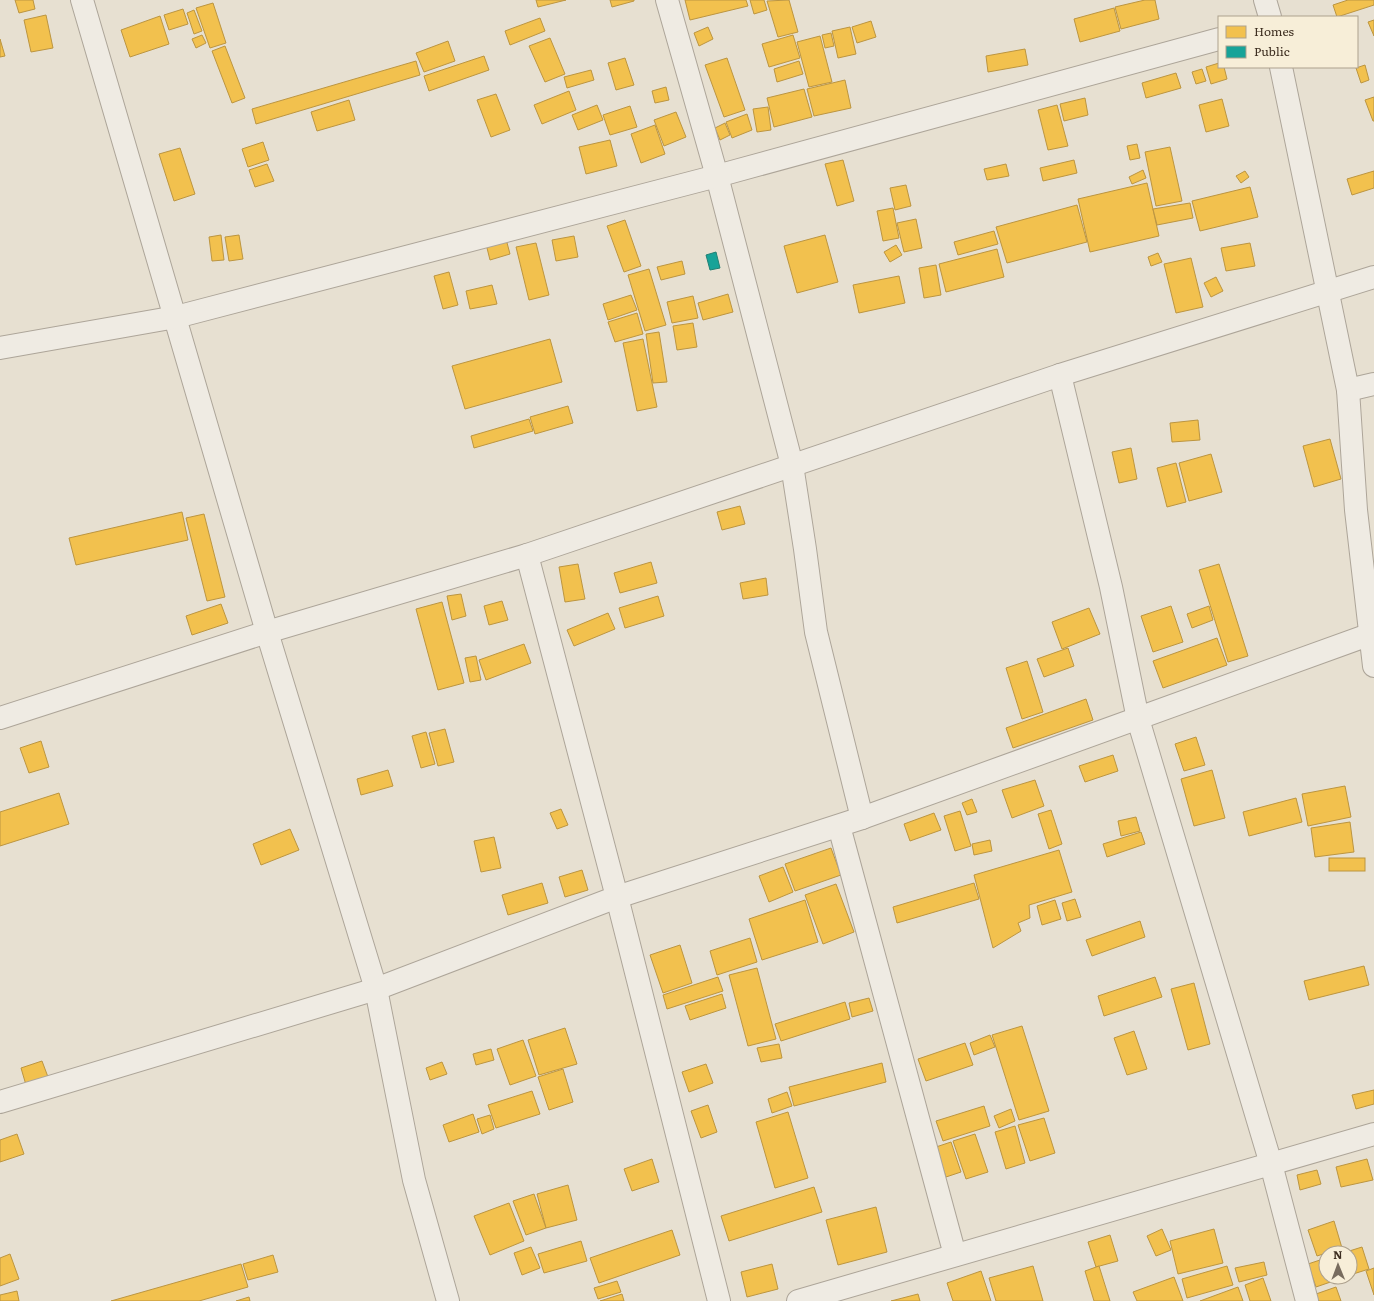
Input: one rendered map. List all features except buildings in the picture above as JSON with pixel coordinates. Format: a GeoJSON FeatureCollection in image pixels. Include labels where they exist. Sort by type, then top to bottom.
{"type":"FeatureCollection","features":[{"type":"Feature","properties":{"kind":"street"},"geometry":{"type":"LineString","coordinates":[[82,0],[268,632],[376,989],[414,1180],[448,1301]]}},
{"type":"Feature","properties":{"kind":"street"},"geometry":{"type":"LineString","coordinates":[[667,0],[717,176],[792,465],[816,632],[862,818]]}},
{"type":"Feature","properties":{"kind":"street"},"geometry":{"type":"LineString","coordinates":[[1265,0],[1270,16]]}},
{"type":"Feature","properties":{"kind":"street"},"geometry":{"type":"LineString","coordinates":[[0,348],[176,317],[717,176],[1218,38]]}},
{"type":"Feature","properties":{"kind":"street"},"geometry":{"type":"LineString","coordinates":[[1281,68],[1348,390],[1356,510],[1374,666]]}},
{"type":"Feature","properties":{"kind":"street"},"geometry":{"type":"LineString","coordinates":[[0,718],[268,632],[527,555],[1060,375],[1328,293],[1374,277]]}},
{"type":"Feature","properties":{"kind":"street"},"geometry":{"type":"LineString","coordinates":[[1060,375],[1111,587],[1138,719],[1271,1164],[1307,1301]]}},
{"type":"Feature","properties":{"kind":"street"},"geometry":{"type":"LineString","coordinates":[[1348,390],[1374,384]]}},
{"type":"Feature","properties":{"kind":"street"},"geometry":{"type":"LineString","coordinates":[[527,555],[617,897],[719,1301]]}},
{"type":"Feature","properties":{"kind":"street"},"geometry":{"type":"LineString","coordinates":[[0,1102],[376,989],[617,897],[862,818],[1371,634]]}},
{"type":"Feature","properties":{"kind":"street"},"geometry":{"type":"LineString","coordinates":[[838,826],[955,1256]]}},
{"type":"Feature","properties":{"kind":"street"},"geometry":{"type":"LineString","coordinates":[[798,1301],[1374,1134]]}}]}
